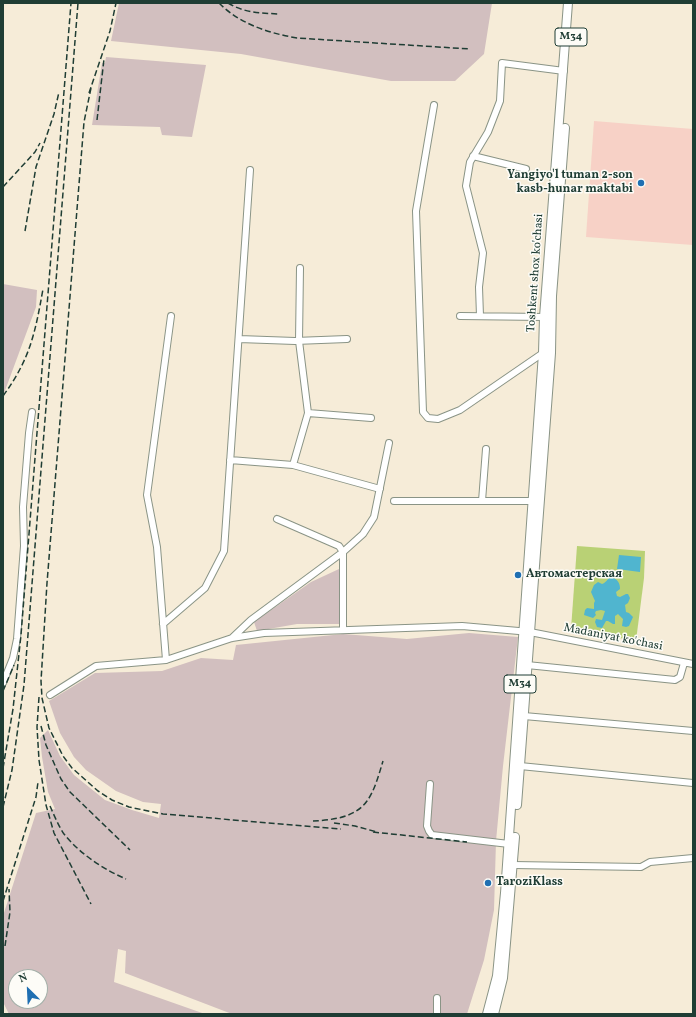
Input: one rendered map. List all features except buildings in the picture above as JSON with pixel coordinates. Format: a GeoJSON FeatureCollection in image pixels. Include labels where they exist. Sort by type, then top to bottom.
{"type":"FeatureCollection","features":[{"type":"Feature","properties":{"kind":"main road","name":"Toshkent shox ko'chasi"},"geometry":{"type":"LineString","coordinates":[[548,318],[568,3]]}},
{"type":"Feature","properties":{"kind":"main road","name":"Toshkent shox ko'chasi"},"geometry":{"type":"LineString","coordinates":[[543,353],[552,296],[574,3]]}},
{"type":"Feature","properties":{"kind":"main road","name":"M34"},"geometry":{"type":"LineString","coordinates":[[487,1014],[497,976],[509,844],[550,353],[548,318]]}},
{"type":"Feature","properties":{"kind":"main road","name":"M34"},"geometry":{"type":"LineString","coordinates":[[494,1014],[503,978],[513,865],[527,665],[526,632],[532,501],[543,353]]}},
{"type":"Feature","properties":{"kind":"street"},"geometry":{"type":"LineString","coordinates":[[480,316],[479,287],[483,253],[466,186],[470,162],[488,132],[500,101],[502,64],[564,71]]}},
{"type":"Feature","properties":{"kind":"street"},"geometry":{"type":"LineString","coordinates":[[434,105],[416,211],[423,412],[428,418],[438,419],[460,410],[543,353]]}},
{"type":"Feature","properties":{"kind":"street"},"geometry":{"type":"LineString","coordinates":[[474,156],[526,169]]}},
{"type":"Feature","properties":{"kind":"street"},"geometry":{"type":"LineString","coordinates":[[163,624],[205,588],[224,551],[250,170]]}},
{"type":"Feature","properties":{"kind":"street"},"geometry":{"type":"LineString","coordinates":[[293,465],[308,413],[299,341],[300,268]]}},
{"type":"Feature","properties":{"kind":"street"},"geometry":{"type":"LineString","coordinates":[[166,660],[157,547],[147,495],[171,316]]}},
{"type":"Feature","properties":{"kind":"street"},"geometry":{"type":"LineString","coordinates":[[460,316],[548,318]]}},
{"type":"Feature","properties":{"kind":"street"},"geometry":{"type":"LineString","coordinates":[[239,339],[299,341],[346,339]]}},
{"type":"Feature","properties":{"kind":"street"},"geometry":{"type":"LineString","coordinates":[[3,683],[13,658],[17,639],[24,546],[23,507],[32,412]]}},
{"type":"Feature","properties":{"kind":"street"},"geometry":{"type":"LineString","coordinates":[[308,413],[371,418]]}},
{"type":"Feature","properties":{"kind":"street"},"geometry":{"type":"LineString","coordinates":[[50,695],[96,666],[166,660],[232,638],[251,620],[343,552],[363,534],[374,517],[389,443]]}},
{"type":"Feature","properties":{"kind":"street"},"geometry":{"type":"LineString","coordinates":[[482,501],[486,449]]}},
{"type":"Feature","properties":{"kind":"street"},"geometry":{"type":"LineString","coordinates":[[230,460],[293,465],[380,489]]}},
{"type":"Feature","properties":{"kind":"street"},"geometry":{"type":"LineString","coordinates":[[394,501],[532,501]]}},
{"type":"Feature","properties":{"kind":"street"},"geometry":{"type":"LineString","coordinates":[[277,519],[339,546],[343,552],[343,630]]}},
{"type":"Feature","properties":{"kind":"street","name":"Madaniyat ko'chasi"},"geometry":{"type":"LineString","coordinates":[[232,638],[264,634],[462,626],[526,632],[693,664]]}},
{"type":"Feature","properties":{"kind":"street"},"geometry":{"type":"LineString","coordinates":[[527,665],[675,680],[680,677],[684,663]]}},
{"type":"Feature","properties":{"kind":"street"},"geometry":{"type":"LineString","coordinates":[[524,716],[693,731]]}},
{"type":"Feature","properties":{"kind":"street"},"geometry":{"type":"LineString","coordinates":[[520,766],[693,783]]}},
{"type":"Feature","properties":{"kind":"street"},"geometry":{"type":"LineString","coordinates":[[430,784],[427,826],[432,835],[509,844]]}},
{"type":"Feature","properties":{"kind":"street"},"geometry":{"type":"LineString","coordinates":[[513,865],[641,867],[650,862],[693,858]]}},
{"type":"Feature","properties":{"kind":"street"},"geometry":{"type":"LineString","coordinates":[[437,998],[437,1014]]}},
{"type":"Feature","properties":{"kind":"shaded area"},"geometry":{"type":"Polygon","coordinates":[[[119,3],[492,3],[484,54],[455,81],[391,81],[241,54],[111,41],[119,3]]]}},
{"type":"Feature","properties":{"kind":"shaded area"},"geometry":{"type":"Polygon","coordinates":[[[106,57],[206,65],[192,137],[162,135],[160,127],[92,125],[102,63],[105,63],[106,57]]]}},
{"type":"Feature","properties":{"kind":"shaded area","name":"Yangiyo'l tuman 2-son kasb-hunar maktabi"},"geometry":{"type":"Polygon","coordinates":[[[594,121],[693,129],[693,245],[586,237],[594,121]]]}},
{"type":"Feature","properties":{"kind":"shaded area"},"geometry":{"type":"Polygon","coordinates":[[[3,284],[37,290],[36,307],[3,396],[3,284]]]}},
{"type":"Feature","properties":{"kind":"shaded area"},"geometry":{"type":"Polygon","coordinates":[[[339,569],[340,624],[297,624],[257,631],[254,622],[311,582],[339,569]]]}},
{"type":"Feature","properties":{"kind":"shaded area"},"geometry":{"type":"Polygon","coordinates":[[[469,633],[518,637],[496,841],[494,910],[484,960],[467,1014],[232,1014],[125,973],[126,951],[118,949],[114,982],[205,1014],[9,1014],[3,1002],[3,916],[36,813],[55,809],[48,792],[40,738],[48,730],[60,756],[74,775],[105,800],[159,818],[161,804],[143,802],[116,791],[86,770],[74,757],[60,733],[49,701],[95,673],[162,671],[201,658],[233,660],[236,645],[343,634],[407,639],[469,633]]]}},
{"type":"Feature","properties":{"kind":"green space"},"geometry":{"type":"Polygon","coordinates":[[[577,546],[645,551],[644,578],[636,641],[571,629],[577,546]]]}},
{"type":"Feature","properties":{"kind":"water"},"geometry":{"type":"Polygon","coordinates":[[[619,555],[641,557],[640,572],[617,569],[619,555]]]}},
{"type":"Feature","properties":{"kind":"water"},"geometry":{"type":"Polygon","coordinates":[[[611,577],[619,583],[620,589],[616,592],[617,596],[620,597],[628,594],[630,598],[628,603],[625,605],[626,612],[633,617],[629,626],[626,627],[622,626],[623,619],[618,614],[615,616],[615,624],[606,621],[602,628],[597,627],[595,622],[596,619],[602,620],[605,611],[596,611],[596,615],[593,618],[584,615],[587,608],[594,609],[595,601],[591,592],[594,585],[598,582],[602,584],[611,577]]]}},
{"type":"Feature","properties":{"kind":"railway"},"geometry":{"type":"LineString","coordinates":[[3,768],[13,709],[21,635],[71,3]]}},
{"type":"Feature","properties":{"kind":"railway"},"geometry":{"type":"LineString","coordinates":[[3,807],[12,770],[24,685],[78,3]]}},
{"type":"Feature","properties":{"kind":"railway"},"geometry":{"type":"LineString","coordinates":[[89,93],[110,31],[116,3]]}},
{"type":"Feature","properties":{"kind":"railway"},"geometry":{"type":"LineString","coordinates":[[219,3],[236,17],[245,22],[265,30],[297,38],[470,49]]}},
{"type":"Feature","properties":{"kind":"railway"},"geometry":{"type":"LineString","coordinates":[[228,3],[246,11],[279,14]]}},
{"type":"Feature","properties":{"kind":"railway"},"geometry":{"type":"LineString","coordinates":[[97,120],[104,59]]}},
{"type":"Feature","properties":{"kind":"railway"},"geometry":{"type":"LineString","coordinates":[[91,88],[84,122],[47,583],[41,681],[42,698],[49,728],[63,756],[72,768],[98,791],[112,800],[129,807],[163,814],[341,829]]}},
{"type":"Feature","properties":{"kind":"railway"},"geometry":{"type":"LineString","coordinates":[[25,231],[36,167],[54,114],[59,92]]}},
{"type":"Feature","properties":{"kind":"railway"},"geometry":{"type":"LineString","coordinates":[[3,187],[35,152],[40,143]]}},
{"type":"Feature","properties":{"kind":"railway"},"geometry":{"type":"LineString","coordinates":[[3,396],[20,370],[30,346],[43,289]]}},
{"type":"Feature","properties":{"kind":"railway"},"geometry":{"type":"LineString","coordinates":[[3,691],[14,665]]}},
{"type":"Feature","properties":{"kind":"railway"},"geometry":{"type":"LineString","coordinates":[[39,697],[37,727],[39,760],[46,805],[54,833],[91,904]]}},
{"type":"Feature","properties":{"kind":"railway"},"geometry":{"type":"LineString","coordinates":[[41,726],[46,745],[61,779],[70,792],[130,850]]}},
{"type":"Feature","properties":{"kind":"railway"},"geometry":{"type":"LineString","coordinates":[[313,821],[342,817],[349,815],[362,807],[372,792],[383,761]]}},
{"type":"Feature","properties":{"kind":"railway"},"geometry":{"type":"LineString","coordinates":[[3,901],[36,797],[38,782]]}},
{"type":"Feature","properties":{"kind":"railway"},"geometry":{"type":"LineString","coordinates":[[50,806],[64,834],[77,848],[100,866],[126,879]]}},
{"type":"Feature","properties":{"kind":"railway"},"geometry":{"type":"LineString","coordinates":[[334,823],[355,826],[377,832]]}},
{"type":"Feature","properties":{"kind":"railway"},"geometry":{"type":"LineString","coordinates":[[373,832],[467,842]]}},
{"type":"Feature","properties":{"kind":"railway"},"geometry":{"type":"LineString","coordinates":[[5,946],[10,912],[9,889]]}},
{"type":"Feature","properties":{"kind":"place","name":"Yangiyo'l tuman 2-son kasb-hunar maktabi"},"geometry":{"type":"Point","coordinates":[641,183]}},
{"type":"Feature","properties":{"kind":"place","name":"Автомастерская"},"geometry":{"type":"Point","coordinates":[518,575]}},
{"type":"Feature","properties":{"kind":"place","name":"TaroziKlass"},"geometry":{"type":"Point","coordinates":[488,883]}}]}
